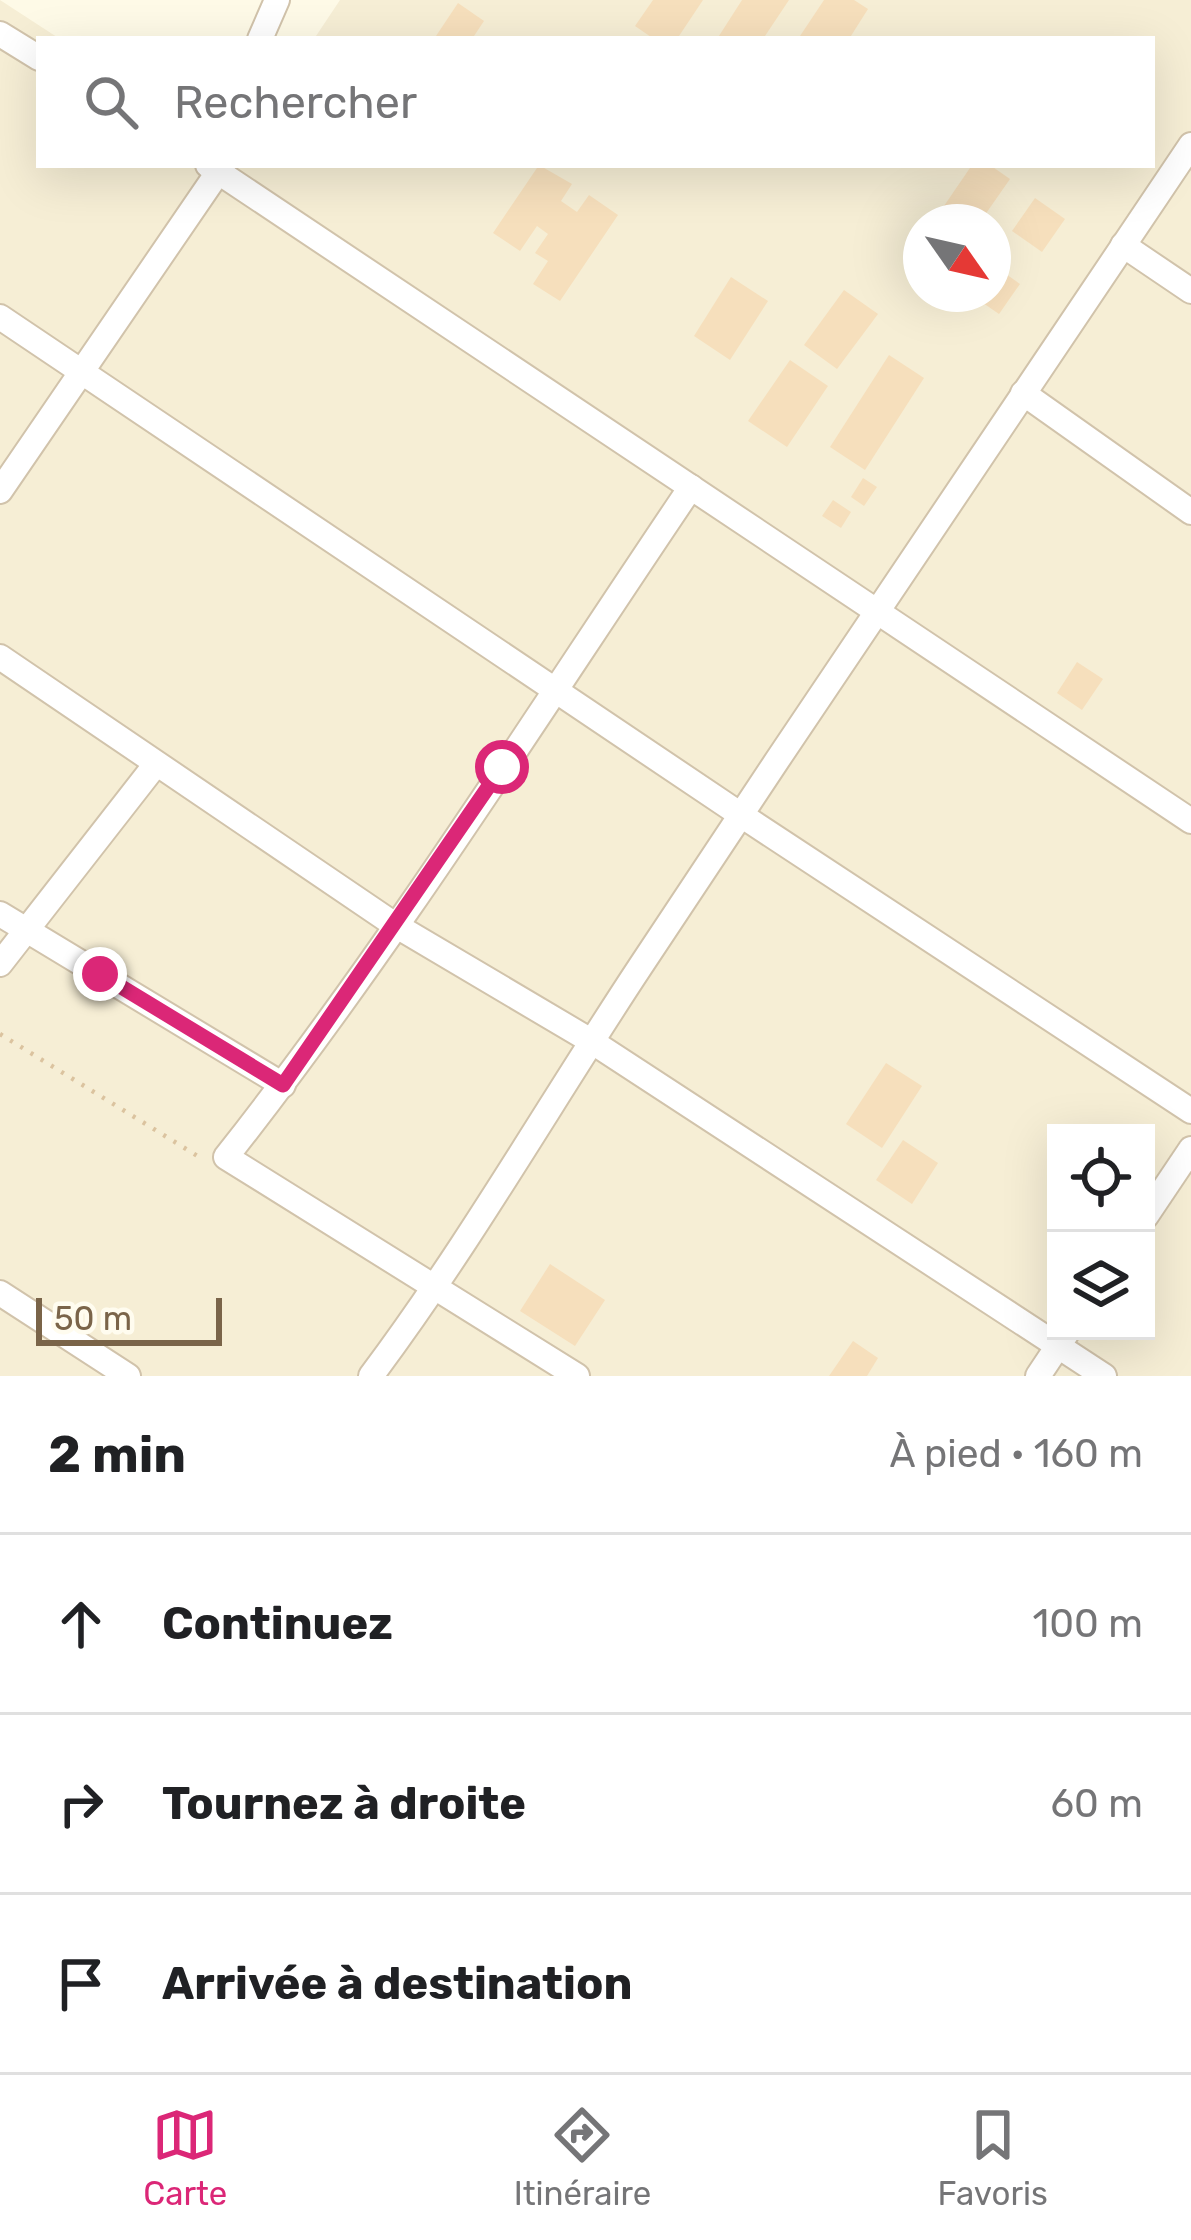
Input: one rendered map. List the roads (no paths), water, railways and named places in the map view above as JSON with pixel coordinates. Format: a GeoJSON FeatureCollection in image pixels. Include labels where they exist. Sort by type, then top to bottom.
{"type":"FeatureCollection","features":[{"type":"Feature","properties":{"kind":"street"},"geometry":{"type":"LineString","coordinates":[[261,36],[277,0]]}},
{"type":"Feature","properties":{"kind":"street"},"geometry":{"type":"LineString","coordinates":[[0,34],[36,56]]}},
{"type":"Feature","properties":{"kind":"street"},"geometry":{"type":"LineString","coordinates":[[371,1376],[438,1287],[591,1041],[875,610],[1191,146]]}},
{"type":"Feature","properties":{"kind":"street"},"geometry":{"type":"LineString","coordinates":[[0,491],[217,168],[1191,820]]}},
{"type":"Feature","properties":{"kind":"street"},"geometry":{"type":"LineString","coordinates":[[1123,245],[1191,291]]}},
{"type":"Feature","properties":{"kind":"street"},"geometry":{"type":"LineString","coordinates":[[0,317],[1191,1111]]}},
{"type":"Feature","properties":{"kind":"street"},"geometry":{"type":"LineString","coordinates":[[1022,393],[1191,512]]}},
{"type":"Feature","properties":{"kind":"street"},"geometry":{"type":"LineString","coordinates":[[577,1376],[226,1157],[283,1085],[395,925],[691,487]]}},
{"type":"Feature","properties":{"kind":"street"},"geometry":{"type":"LineString","coordinates":[[0,657],[395,925],[591,1041],[1047,1329]]}},
{"type":"Feature","properties":{"kind":"street"},"geometry":{"type":"LineString","coordinates":[[0,964],[156,764]]}},
{"type":"Feature","properties":{"kind":"street"},"geometry":{"type":"LineString","coordinates":[[0,914],[283,1085]]}},
{"type":"Feature","properties":{"kind":"street"},"geometry":{"type":"LineString","coordinates":[[1155,1203],[1191,1149]]}},
{"type":"Feature","properties":{"kind":"street"},"geometry":{"type":"LineString","coordinates":[[0,1293],[128,1376]]}},
{"type":"Feature","properties":{"kind":"street"},"geometry":{"type":"LineString","coordinates":[[1038,1376],[1062,1340]]}},
{"type":"Feature","properties":{"kind":"street"},"geometry":{"type":"LineString","coordinates":[[1064,1340],[1104,1376]]}}]}
